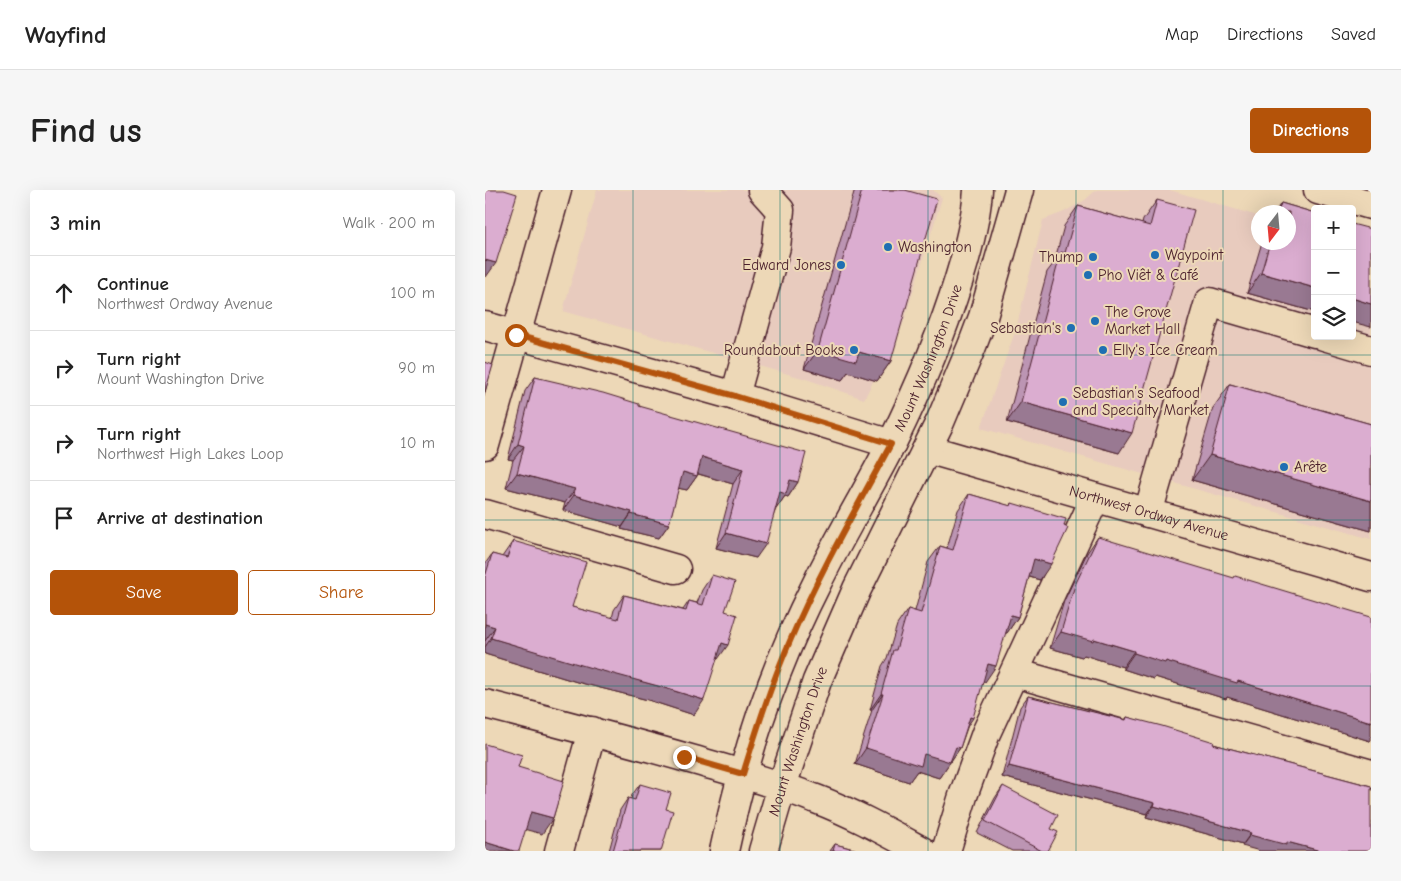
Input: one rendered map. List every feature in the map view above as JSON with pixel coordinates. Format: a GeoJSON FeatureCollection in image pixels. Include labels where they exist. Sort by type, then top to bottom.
{"type":"FeatureCollection","features":[{"type":"Feature","properties":{"kind":"street"},"geometry":{"type":"LineString","coordinates":[[485,444],[557,190]]}},
{"type":"Feature","properties":{"kind":"street"},"geometry":{"type":"LineString","coordinates":[[735,396],[776,247],[780,210],[762,190]]}},
{"type":"Feature","properties":{"kind":"street","name":"Mount Washington Drive"},"geometry":{"type":"LineString","coordinates":[[724,851],[743,774],[765,704],[789,641],[817,583],[891,444],[952,304],[968,248],[977,203],[977,190]]}},
{"type":"Feature","properties":{"kind":"street","name":"Mount Washington Drive"},"geometry":{"type":"LineString","coordinates":[[763,851],[782,786],[817,681],[857,589],[927,449],[962,372],[983,317],[1019,190]]}},
{"type":"Feature","properties":{"kind":"street"},"geometry":{"type":"LineString","coordinates":[[1318,190],[1371,205]]}},
{"type":"Feature","properties":{"kind":"street"},"geometry":{"type":"LineString","coordinates":[[1148,513],[1209,302],[1311,333]]}},
{"type":"Feature","properties":{"kind":"street"},"geometry":{"type":"LineString","coordinates":[[485,326],[735,396],[891,444]]}},
{"type":"Feature","properties":{"kind":"street"},"geometry":{"type":"LineString","coordinates":[[1337,340],[1371,350]]}},
{"type":"Feature","properties":{"kind":"street","name":"Northwest Ordway Avenue"},"geometry":{"type":"LineString","coordinates":[[927,449],[1371,577]]}},
{"type":"Feature","properties":{"kind":"street"},"geometry":{"type":"LineString","coordinates":[[946,851],[986,733],[1095,498]]}},
{"type":"Feature","properties":{"kind":"street"},"geometry":{"type":"LineString","coordinates":[[485,514],[676,568]]}},
{"type":"Feature","properties":{"kind":"street"},"geometry":{"type":"LineString","coordinates":[[1015,673],[1371,774]]}},
{"type":"Feature","properties":{"kind":"street"},"geometry":{"type":"LineString","coordinates":[[485,704],[592,731],[782,786],[816,798],[861,818],[922,851]]}},
{"type":"Feature","properties":{"kind":"street"},"geometry":{"type":"LineString","coordinates":[[559,851],[592,731]]}},
{"type":"Feature","properties":{"kind":"shaded area"},"geometry":{"type":"Polygon","coordinates":[[[597,190],[933,190],[942,198],[903,324],[864,399],[806,379],[563,311],[597,190]]]}},
{"type":"Feature","properties":{"kind":"shaded area"},"geometry":{"type":"Polygon","coordinates":[[[1096,190],[1170,190],[1251,214],[1251,250],[1296,250],[1296,239],[1311,234],[1311,340],[1356,340],[1356,244],[1371,249],[1371,539],[981,428],[1016,329],[1043,220],[1064,212],[1085,200],[1096,190]]]}},
{"type":"Feature","properties":{"kind":"building"},"geometry":{"type":"Polygon","coordinates":[[[485,190],[504,190],[517,194],[496,263],[485,260],[485,190]]]}},
{"type":"Feature","properties":{"kind":"building"},"geometry":{"type":"Polygon","coordinates":[[[862,190],[905,190],[937,199],[891,361],[859,352],[856,361],[818,350],[862,190]]]}},
{"type":"Feature","properties":{"kind":"building","name":"The Grove Market Hall"},"geometry":{"type":"Polygon","coordinates":[[[1157,200],[1194,210],[1132,433],[1021,402],[1061,252],[1065,253],[1078,206],[1150,226],[1157,200]]]}},
{"type":"Feature","properties":{"kind":"building"},"geometry":{"type":"Polygon","coordinates":[[[1296,207],[1311,212],[1311,287],[1261,273],[1268,250],[1296,250],[1296,207]]]}},
{"type":"Feature","properties":{"kind":"building"},"geometry":{"type":"Polygon","coordinates":[[[1356,225],[1371,229],[1371,304],[1356,299],[1356,225]]]}},
{"type":"Feature","properties":{"kind":"building"},"geometry":{"type":"Polygon","coordinates":[[[485,362],[493,365],[485,392],[485,362]]]}},
{"type":"Feature","properties":{"kind":"building"},"geometry":{"type":"Polygon","coordinates":[[[535,377],[603,393],[639,404],[639,406],[806,453],[798,482],[790,480],[786,494],[780,492],[766,544],[726,533],[743,469],[702,457],[697,476],[683,472],[669,524],[631,514],[632,512],[574,495],[575,489],[517,473],[524,446],[518,444],[535,377]]]}},
{"type":"Feature","properties":{"kind":"building"},"geometry":{"type":"Polygon","coordinates":[[[1230,384],[1371,424],[1371,501],[1210,455],[1230,384]]]}},
{"type":"Feature","properties":{"kind":"building"},"geometry":{"type":"Polygon","coordinates":[[[969,494],[1011,506],[1012,503],[1066,519],[1064,526],[1068,528],[1051,564],[1034,559],[1018,617],[1011,615],[996,666],[988,664],[973,718],[970,717],[960,748],[956,747],[950,762],[924,754],[921,766],[866,748],[883,694],[881,694],[893,650],[896,650],[908,609],[921,613],[940,546],[953,550],[969,494]]]}},
{"type":"Feature","properties":{"kind":"building"},"geometry":{"type":"Polygon","coordinates":[[[1098,537],[1371,617],[1371,722],[1238,681],[1237,683],[1166,661],[1165,663],[1094,639],[1093,641],[1061,632],[1075,585],[1098,537]]]}},
{"type":"Feature","properties":{"kind":"building"},"geometry":{"type":"Polygon","coordinates":[[[513,541],[586,562],[572,607],[618,619],[624,595],[686,611],[689,601],[703,605],[712,575],[735,582],[725,611],[737,615],[728,645],[722,643],[704,700],[491,638],[495,627],[485,624],[485,577],[492,554],[507,558],[513,541]]]}},
{"type":"Feature","properties":{"kind":"building"},"geometry":{"type":"Polygon","coordinates":[[[1028,696],[1126,720],[1127,717],[1162,726],[1214,742],[1213,744],[1371,786],[1371,851],[1321,851],[1287,842],[1287,845],[1154,806],[1155,803],[1009,766],[1028,696]]]}},
{"type":"Feature","properties":{"kind":"building"},"geometry":{"type":"Polygon","coordinates":[[[485,744],[522,755],[518,767],[564,781],[553,818],[531,812],[519,851],[485,842],[485,744]]]}},
{"type":"Feature","properties":{"kind":"building"},"geometry":{"type":"Polygon","coordinates":[[[640,784],[671,793],[666,809],[673,811],[661,851],[613,851],[628,798],[635,800],[640,784]]]}},
{"type":"Feature","properties":{"kind":"building"},"geometry":{"type":"Polygon","coordinates":[[[1003,786],[1058,815],[1051,829],[1058,832],[1048,851],[1042,851],[985,821],[1003,786]]]}},
{"type":"Feature","properties":{"kind":"building"},"geometry":{"type":"Polygon","coordinates":[[[835,844],[861,851],[833,851],[835,844]]]}},
{"type":"Feature","properties":{"kind":"place","name":"Washington"},"geometry":{"type":"Point","coordinates":[888,247]}},
{"type":"Feature","properties":{"kind":"place","name":"Waypoint"},"geometry":{"type":"Point","coordinates":[1155,255]}},
{"type":"Feature","properties":{"kind":"place","name":"Thump"},"geometry":{"type":"Point","coordinates":[1093,257]}},
{"type":"Feature","properties":{"kind":"place","name":"Edward Jones"},"geometry":{"type":"Point","coordinates":[841,265]}},
{"type":"Feature","properties":{"kind":"place","name":"Pho Viêt & Café"},"geometry":{"type":"Point","coordinates":[1088,275]}},
{"type":"Feature","properties":{"kind":"place","name":"The Grove Market Hall"},"geometry":{"type":"Point","coordinates":[1095,321]}},
{"type":"Feature","properties":{"kind":"place","name":"Sebastian's"},"geometry":{"type":"Point","coordinates":[1071,328]}},
{"type":"Feature","properties":{"kind":"place","name":"Roundabout Books"},"geometry":{"type":"Point","coordinates":[854,350]}},
{"type":"Feature","properties":{"kind":"place","name":"Elly's Ice Cream"},"geometry":{"type":"Point","coordinates":[1103,350]}},
{"type":"Feature","properties":{"kind":"place","name":"Sebastian’s Seafood and Specialty Market"},"geometry":{"type":"Point","coordinates":[1063,402]}},
{"type":"Feature","properties":{"kind":"place","name":"Arête"},"geometry":{"type":"Point","coordinates":[1284,467]}},
{"type":"Feature","properties":{"kind":"route"},"geometry":{"type":"LineString","coordinates":[[516,335],[735,396],[891,444],[817,583],[789,641],[765,704],[743,774],[684,757]]}}]}
